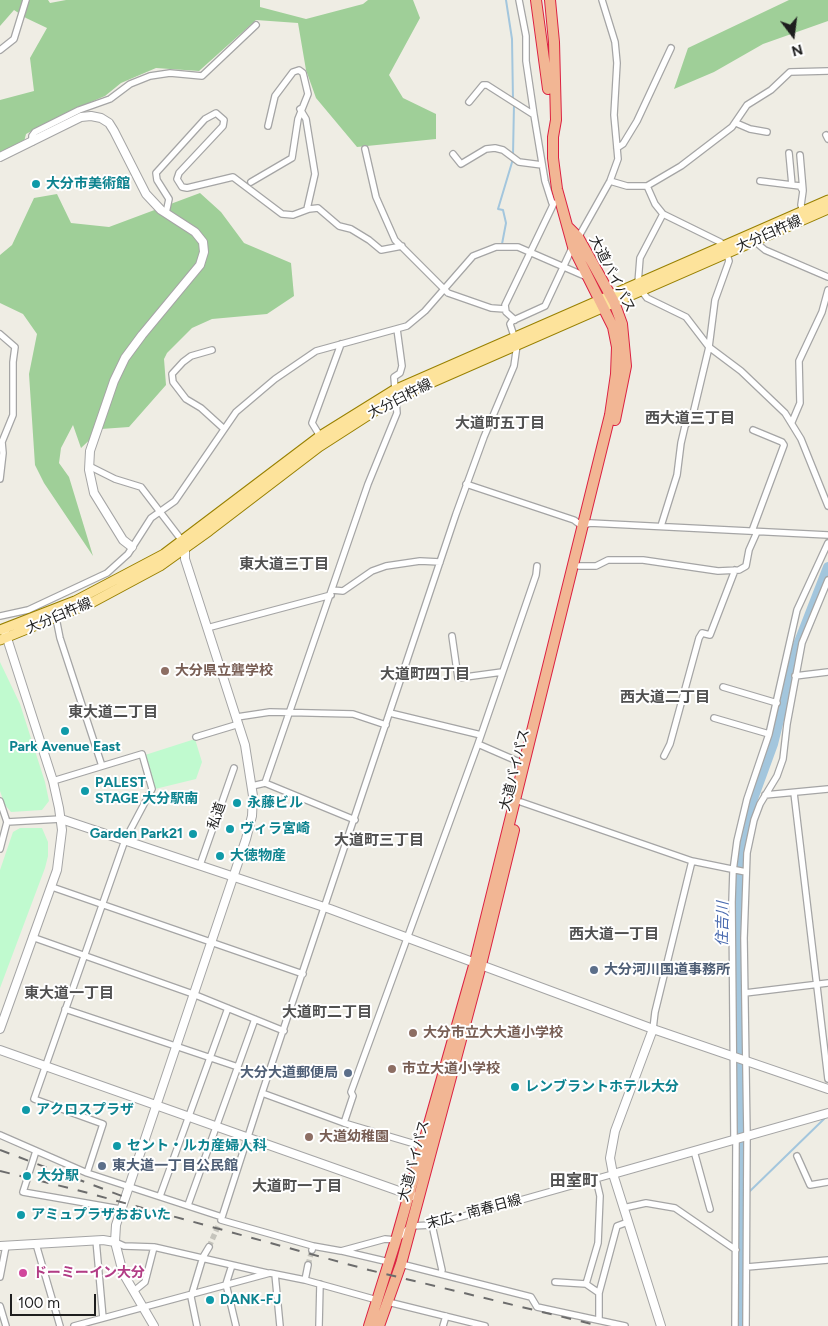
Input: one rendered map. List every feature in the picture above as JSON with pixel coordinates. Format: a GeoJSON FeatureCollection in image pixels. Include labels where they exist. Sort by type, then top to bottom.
{"type":"FeatureCollection","features":[{"type":"Feature","properties":{"kind":"highway","name":"大道バイパス"},"geometry":{"type":"LineString","coordinates":[[536,0],[547,63],[549,121],[553,137]]}},
{"type":"Feature","properties":{"kind":"highway","name":"大道バイパス"},"geometry":{"type":"LineString","coordinates":[[550,0],[554,36],[556,120],[553,137],[556,202],[568,227],[573,247],[589,279],[607,301]]}},
{"type":"Feature","properties":{"kind":"highway","name":"大道バイパス"},"geometry":{"type":"LineString","coordinates":[[369,1326],[401,1264],[411,1226],[413,1196],[422,1149],[478,963],[524,764],[626,366],[625,337],[578,237],[568,227]]}},
{"type":"Feature","properties":{"kind":"highway","name":"大道バイパス"},"geometry":{"type":"LineString","coordinates":[[379,1326],[389,1262],[413,1196],[521,802],[579,566],[586,524]]}},
{"type":"Feature","properties":{"kind":"main road","name":"大分臼杵線"},"geometry":{"type":"LineString","coordinates":[[3,634],[89,595],[184,545],[320,436],[396,394],[804,215],[828,200]]}},
{"type":"Feature","properties":{"kind":"main road","name":"大分臼杵線"},"geometry":{"type":"LineString","coordinates":[[804,215],[828,209]]}},
{"type":"Feature","properties":{"kind":"main road","name":"大分臼杵線"},"geometry":{"type":"LineString","coordinates":[[3,634],[56,618],[128,584],[396,394]]}},
{"type":"Feature","properties":{"kind":"street"},"geometry":{"type":"LineString","coordinates":[[0,50],[14,39],[26,0]]}},
{"type":"Feature","properties":{"kind":"street"},"geometry":{"type":"LineString","coordinates":[[505,310],[506,302],[529,253],[556,202],[542,166],[526,61],[526,36],[519,0]]}},
{"type":"Feature","properties":{"kind":"street"},"geometry":{"type":"LineString","coordinates":[[221,1220],[466,484],[514,366],[515,341],[510,326],[515,320],[545,306],[578,237],[610,181],[617,164],[614,115],[617,64],[615,42],[602,0]]}},
{"type":"Feature","properties":{"kind":"street"},"geometry":{"type":"LineString","coordinates":[[32,142],[32,136],[35,132],[79,110],[110,99],[130,84],[150,76],[164,73],[202,76],[256,25]]}},
{"type":"Feature","properties":{"kind":"street"},"geometry":{"type":"LineString","coordinates":[[617,148],[623,144],[637,121],[671,48]]}},
{"type":"Feature","properties":{"kind":"street"},"geometry":{"type":"LineString","coordinates":[[251,182],[292,158],[300,109],[309,91],[303,73],[299,70],[293,72],[275,96],[268,126]]}},
{"type":"Feature","properties":{"kind":"street"},"geometry":{"type":"LineString","coordinates":[[610,181],[627,186],[647,186],[681,166],[736,123],[747,105],[771,90],[790,72],[828,71]]}},
{"type":"Feature","properties":{"kind":"street"},"geometry":{"type":"LineString","coordinates":[[469,102],[483,85],[487,85],[534,115]]}},
{"type":"Feature","properties":{"kind":"street"},"geometry":{"type":"LineString","coordinates":[[300,109],[306,119],[315,174],[307,210]]}},
{"type":"Feature","properties":{"kind":"street"},"geometry":{"type":"LineString","coordinates":[[166,213],[169,199],[156,173],[205,119],[216,113],[224,120],[224,126],[179,173],[177,179],[179,184],[187,188],[233,177],[282,214],[292,215],[307,210],[320,209],[339,226],[369,240],[381,250],[402,246]]}},
{"type":"Feature","properties":{"kind":"street"},"geometry":{"type":"LineString","coordinates":[[0,157],[81,117],[95,116],[105,120],[116,134],[142,188],[154,203],[199,236],[204,248],[204,258],[200,265],[125,358],[114,381],[94,439],[88,466],[91,483],[96,497],[123,540],[132,547]]}},
{"type":"Feature","properties":{"kind":"street"},"geometry":{"type":"LineString","coordinates":[[736,123],[750,129],[768,132]]}},
{"type":"Feature","properties":{"kind":"street"},"geometry":{"type":"LineString","coordinates":[[454,154],[461,164],[486,149],[495,148],[503,150],[519,162],[542,166]]}},
{"type":"Feature","properties":{"kind":"street"},"geometry":{"type":"LineString","coordinates":[[365,149],[378,203],[394,238],[444,290],[457,297],[491,308],[505,310],[515,320]]}},
{"type":"Feature","properties":{"kind":"street"},"geometry":{"type":"LineString","coordinates":[[788,153],[792,185]]}},
{"type":"Feature","properties":{"kind":"street"},"geometry":{"type":"LineString","coordinates":[[800,155],[803,191],[801,205],[804,215]]}},
{"type":"Feature","properties":{"kind":"street"},"geometry":{"type":"LineString","coordinates":[[760,181],[800,186],[803,191]]}},
{"type":"Feature","properties":{"kind":"street"},"geometry":{"type":"LineString","coordinates":[[647,186],[654,204],[663,214],[710,236],[726,249],[729,261],[714,305],[709,348],[693,414],[685,426],[680,443],[676,475],[661,526]]}},
{"type":"Feature","properties":{"kind":"street"},"geometry":{"type":"LineString","coordinates":[[663,214],[640,258],[640,287],[647,298],[686,317],[709,348],[756,384],[792,422],[828,506]]}},
{"type":"Feature","properties":{"kind":"street"},"geometry":{"type":"LineString","coordinates":[[752,238],[774,254],[828,277]]}},
{"type":"Feature","properties":{"kind":"street"},"geometry":{"type":"LineString","coordinates":[[0,616],[28,610],[91,582],[106,573],[132,547],[151,518],[175,501],[223,428],[236,412],[275,379],[316,351],[397,329],[414,322],[466,263],[484,250],[507,246],[518,247],[589,279]]}},
{"type":"Feature","properties":{"kind":"street"},"geometry":{"type":"LineString","coordinates":[[792,422],[800,403],[799,361],[822,312],[828,290]]}},
{"type":"Feature","properties":{"kind":"street"},"geometry":{"type":"LineString","coordinates":[[264,783],[368,484],[397,413],[394,377],[400,373],[402,366],[397,329]]}},
{"type":"Feature","properties":{"kind":"street"},"geometry":{"type":"LineString","coordinates":[[0,334],[16,347],[13,362],[13,415],[2,442],[3,453],[0,479]]}},
{"type":"Feature","properties":{"kind":"street"},"geometry":{"type":"LineString","coordinates":[[320,436],[312,423],[341,344]]}},
{"type":"Feature","properties":{"kind":"street"},"geometry":{"type":"LineString","coordinates":[[212,350],[190,356],[172,374],[172,382],[186,399],[200,408],[223,428]]}},
{"type":"Feature","properties":{"kind":"street"},"geometry":{"type":"LineString","coordinates":[[579,566],[596,566],[608,560],[643,560],[718,571],[735,570],[746,566],[749,550],[784,445],[782,442],[753,430]]}},
{"type":"Feature","properties":{"kind":"street"},"geometry":{"type":"LineString","coordinates":[[88,466],[115,479],[139,485],[162,511],[184,545],[185,559],[238,720],[249,760],[252,786],[252,816],[120,1209],[115,1242],[123,1273],[154,1326]]}},
{"type":"Feature","properties":{"kind":"street"},"geometry":{"type":"LineString","coordinates":[[466,484],[586,524],[828,535]]}},
{"type":"Feature","properties":{"kind":"street"},"geometry":{"type":"LineString","coordinates":[[735,1326],[734,871],[741,822],[769,734],[797,610],[828,543]]}},
{"type":"Feature","properties":{"kind":"street"},"geometry":{"type":"LineString","coordinates":[[207,628],[331,592],[343,591],[372,571],[386,566],[420,561],[440,562]]}},
{"type":"Feature","properties":{"kind":"street"},"geometry":{"type":"LineString","coordinates":[[344,1123],[353,1096],[350,1092],[478,744],[536,575],[537,566]]}},
{"type":"Feature","properties":{"kind":"street"},"geometry":{"type":"LineString","coordinates":[[664,756],[670,744],[699,638],[702,633],[710,635],[735,570]]}},
{"type":"Feature","properties":{"kind":"street"},"geometry":{"type":"LineString","coordinates":[[746,1326],[745,872],[754,820],[765,795],[777,776],[783,760],[796,676],[805,636],[828,580]]}},
{"type":"Feature","properties":{"kind":"street"},"geometry":{"type":"LineString","coordinates":[[56,618],[60,638],[102,766]]}},
{"type":"Feature","properties":{"kind":"street"},"geometry":{"type":"LineString","coordinates":[[0,1029],[32,937],[52,887],[60,855],[61,819],[53,781],[3,634]]}},
{"type":"Feature","properties":{"kind":"street"},"geometry":{"type":"LineString","coordinates":[[452,636],[453,658],[458,678],[502,672]]}},
{"type":"Feature","properties":{"kind":"street"},"geometry":{"type":"LineString","coordinates":[[796,676],[828,672]]}},
{"type":"Feature","properties":{"kind":"street"},"geometry":{"type":"LineString","coordinates":[[723,687],[776,704]]}},
{"type":"Feature","properties":{"kind":"street"},"geometry":{"type":"LineString","coordinates":[[196,737],[238,720],[270,712],[352,714],[386,724]]}},
{"type":"Feature","properties":{"kind":"street"},"geometry":{"type":"LineString","coordinates":[[390,713],[481,735]]}},
{"type":"Feature","properties":{"kind":"street"},"geometry":{"type":"LineString","coordinates":[[714,718],[769,734]]}},
{"type":"Feature","properties":{"kind":"street"},"geometry":{"type":"LineString","coordinates":[[478,744],[524,764]]}},
{"type":"Feature","properties":{"kind":"street"},"geometry":{"type":"LineString","coordinates":[[53,781],[142,754],[152,789],[125,840],[34,1099],[103,1124],[87,1174]]}},
{"type":"Feature","properties":{"kind":"street","name":"私道"},"geometry":{"type":"LineString","coordinates":[[200,865],[234,768]]}},
{"type":"Feature","properties":{"kind":"street"},"geometry":{"type":"LineString","coordinates":[[252,786],[264,783],[355,820]]}},
{"type":"Feature","properties":{"kind":"street"},"geometry":{"type":"LineString","coordinates":[[765,795],[828,789]]}},
{"type":"Feature","properties":{"kind":"street"},"geometry":{"type":"LineString","coordinates":[[794,793],[828,1079]]}},
{"type":"Feature","properties":{"kind":"street"},"geometry":{"type":"LineString","coordinates":[[0,801],[7,822],[7,830],[0,849]]}},
{"type":"Feature","properties":{"kind":"street"},"geometry":{"type":"LineString","coordinates":[[521,802],[692,861],[745,872]]}},
{"type":"Feature","properties":{"kind":"street"},"geometry":{"type":"LineString","coordinates":[[7,822],[61,819],[326,908],[653,1029],[828,1089]]}},
{"type":"Feature","properties":{"kind":"street"},"geometry":{"type":"LineString","coordinates":[[661,1326],[613,1174],[610,1158],[613,1138],[653,1029],[692,861]]}},
{"type":"Feature","properties":{"kind":"street"},"geometry":{"type":"LineString","coordinates":[[52,887],[303,974]]}},
{"type":"Feature","properties":{"kind":"street"},"geometry":{"type":"LineString","coordinates":[[32,937],[193,994],[284,1031]]}},
{"type":"Feature","properties":{"kind":"street"},"geometry":{"type":"LineString","coordinates":[[745,993],[828,982]]}},
{"type":"Feature","properties":{"kind":"street"},"geometry":{"type":"LineString","coordinates":[[65,1008],[238,1067]]}},
{"type":"Feature","properties":{"kind":"street"},"geometry":{"type":"LineString","coordinates":[[160,1196],[228,1008]]}},
{"type":"Feature","properties":{"kind":"street"},"geometry":{"type":"LineString","coordinates":[[188,1205],[255,1019]]}},
{"type":"Feature","properties":{"kind":"street"},"geometry":{"type":"LineString","coordinates":[[0,1050],[413,1196]]}},
{"type":"Feature","properties":{"kind":"street"},"geometry":{"type":"LineString","coordinates":[[262,1093],[344,1123],[415,1144],[422,1149]]}},
{"type":"Feature","properties":{"kind":"street"},"geometry":{"type":"LineString","coordinates":[[613,1174],[828,1112]]}},
{"type":"Feature","properties":{"kind":"street"},"geometry":{"type":"LineString","coordinates":[[0,1135],[87,1174],[188,1205],[221,1220],[312,1248],[341,1251],[389,1262]]}},
{"type":"Feature","properties":{"kind":"street"},"geometry":{"type":"LineString","coordinates":[[694,1150],[710,1209]]}},
{"type":"Feature","properties":{"kind":"street"},"geometry":{"type":"LineString","coordinates":[[36,1151],[22,1192],[120,1209]]}},
{"type":"Feature","properties":{"kind":"street"},"geometry":{"type":"LineString","coordinates":[[797,1156],[810,1185],[828,1182]]}},
{"type":"Feature","properties":{"kind":"street","name":"末広・南春日線"},"geometry":{"type":"LineString","coordinates":[[396,1240],[411,1226],[432,1225],[613,1174]]}},
{"type":"Feature","properties":{"kind":"street"},"geometry":{"type":"LineString","coordinates":[[586,1284],[598,1243],[600,1196],[596,1179]]}},
{"type":"Feature","properties":{"kind":"street"},"geometry":{"type":"LineString","coordinates":[[624,1208],[646,1203],[675,1208],[736,1250]]}},
{"type":"Feature","properties":{"kind":"street"},"geometry":{"type":"LineString","coordinates":[[599,1320],[599,1293],[617,1226],[628,1222]]}},
{"type":"Feature","properties":{"kind":"street"},"geometry":{"type":"LineString","coordinates":[[432,1225],[442,1270],[441,1274]]}},
{"type":"Feature","properties":{"kind":"street"},"geometry":{"type":"LineString","coordinates":[[341,1251],[385,1239],[396,1240]]}},
{"type":"Feature","properties":{"kind":"street"},"geometry":{"type":"LineString","coordinates":[[96,1240],[103,1318]]}},
{"type":"Feature","properties":{"kind":"street"},"geometry":{"type":"LineString","coordinates":[[0,1277],[3,1246],[107,1240],[124,1246],[154,1247],[305,1280],[485,1326]]}},
{"type":"Feature","properties":{"kind":"street"},"geometry":{"type":"LineString","coordinates":[[36,1244],[60,1326]]}},
{"type":"Feature","properties":{"kind":"street"},"geometry":{"type":"LineString","coordinates":[[134,1290],[145,1282],[154,1247]]}},
{"type":"Feature","properties":{"kind":"street"},"geometry":{"type":"LineString","coordinates":[[197,1326],[191,1302],[192,1292],[203,1257],[209,1247]]}},
{"type":"Feature","properties":{"kind":"street"},"geometry":{"type":"LineString","coordinates":[[747,1267],[828,1260]]}},
{"type":"Feature","properties":{"kind":"street"},"geometry":{"type":"LineString","coordinates":[[401,1264],[530,1297],[538,1307],[625,1326]]}},
{"type":"Feature","properties":{"kind":"street"},"geometry":{"type":"LineString","coordinates":[[232,1265],[226,1284],[236,1326]]}},
{"type":"Feature","properties":{"kind":"street"},"geometry":{"type":"LineString","coordinates":[[305,1280],[308,1265]]}},
{"type":"Feature","properties":{"kind":"street"},"geometry":{"type":"LineString","coordinates":[[74,1326],[192,1292],[272,1273]]}},
{"type":"Feature","properties":{"kind":"street"},"geometry":{"type":"LineString","coordinates":[[272,1273],[280,1326]]}},
{"type":"Feature","properties":{"kind":"street"},"geometry":{"type":"LineString","coordinates":[[555,1282],[586,1284],[599,1293]]}},
{"type":"Feature","properties":{"kind":"street"},"geometry":{"type":"LineString","coordinates":[[319,1326],[320,1284]]}},
{"type":"Feature","properties":{"kind":"street"},"geometry":{"type":"LineString","coordinates":[[0,1306],[6,1326]]}},
{"type":"Feature","properties":{"kind":"street"},"geometry":{"type":"LineString","coordinates":[[443,1326],[446,1316]]}},
{"type":"Feature","properties":{"kind":"green space"},"geometry":{"type":"Polygon","coordinates":[[[0,0],[48,0],[50,3],[66,0],[260,0],[260,7],[306,19],[363,4],[368,0],[413,0],[420,18],[389,75],[403,98],[436,114],[436,139],[357,147],[316,98],[306,70],[298,23],[256,20],[199,71],[156,68],[121,83],[105,96],[70,111],[26,134],[24,142],[0,155],[0,100],[34,91],[30,58],[47,28],[14,10],[0,26],[0,0]]]}},
{"type":"Feature","properties":{"kind":"green space"},"geometry":{"type":"Polygon","coordinates":[[[789,0],[828,0],[828,21],[763,44],[714,72],[674,89],[688,48],[789,0]]]}},
{"type":"Feature","properties":{"kind":"green space"},"geometry":{"type":"Polygon","coordinates":[[[200,193],[221,212],[244,243],[291,263],[294,296],[267,314],[212,319],[192,328],[167,353],[164,359],[166,385],[129,427],[101,429],[81,448],[73,425],[61,448],[59,463],[69,477],[93,556],[44,483],[35,465],[29,374],[37,334],[23,314],[0,303],[0,255],[12,245],[34,198],[57,194],[71,223],[109,227],[200,193]]]}},
{"type":"Feature","properties":{"kind":"green space"},"geometry":{"type":"Polygon","coordinates":[[[0,662],[20,704],[45,782],[49,801],[42,810],[11,812],[5,805],[0,791],[0,662]]]}},
{"type":"Feature","properties":{"kind":"green space"},"geometry":{"type":"Polygon","coordinates":[[[195,739],[202,762],[196,779],[155,789],[145,755],[195,739]]]}},
{"type":"Feature","properties":{"kind":"green space"},"geometry":{"type":"Polygon","coordinates":[[[20,828],[42,828],[48,842],[48,856],[0,988],[0,870],[13,832],[20,828]]]}},
{"type":"Feature","properties":{"kind":"waterway"},"geometry":{"type":"LineString","coordinates":[[506,0],[512,39],[513,100]]}},
{"type":"Feature","properties":{"kind":"waterway"},"geometry":{"type":"LineString","coordinates":[[513,155],[514,104]]}},
{"type":"Feature","properties":{"kind":"waterway"},"geometry":{"type":"LineString","coordinates":[[502,244],[506,223],[503,210],[498,209],[513,159]]}},
{"type":"Feature","properties":{"kind":"waterway","name":"住吉川"},"geometry":{"type":"LineString","coordinates":[[740,1326],[742,1301],[742,1208],[737,910],[742,842],[750,807],[773,744],[797,647],[828,567]]}},
{"type":"Feature","properties":{"kind":"waterway"},"geometry":{"type":"LineString","coordinates":[[749,1192],[824,1119]]}},
{"type":"Feature","properties":{"kind":"tunnel"},"geometry":{"type":"LineString","coordinates":[[209,1247],[219,1224]]}},
{"type":"Feature","properties":{"kind":"tunnel"},"geometry":{"type":"LineString","coordinates":[[308,1265],[312,1250]]}},
{"type":"Feature","properties":{"kind":"railway"},"geometry":{"type":"LineString","coordinates":[[0,1150],[122,1196]]}},
{"type":"Feature","properties":{"kind":"railway"},"geometry":{"type":"LineString","coordinates":[[0,1171],[77,1190],[369,1270],[600,1326]]}},
{"type":"Feature","properties":{"kind":"place","name":"大分市美術館"},"geometry":{"type":"Point","coordinates":[36,184]}},
{"type":"Feature","properties":{"kind":"place","name":"大分県立聾学校"},"geometry":{"type":"Point","coordinates":[165,671]}},
{"type":"Feature","properties":{"kind":"place","name":"Park Avenue East"},"geometry":{"type":"Point","coordinates":[65,731]}},
{"type":"Feature","properties":{"kind":"place","name":"PALEST STAGE 大分駅南"},"geometry":{"type":"Point","coordinates":[85,791]}},
{"type":"Feature","properties":{"kind":"place","name":"永藤ビル"},"geometry":{"type":"Point","coordinates":[237,803]}},
{"type":"Feature","properties":{"kind":"place","name":"ヴィラ宮崎"},"geometry":{"type":"Point","coordinates":[230,829]}},
{"type":"Feature","properties":{"kind":"place","name":"Garden Park21"},"geometry":{"type":"Point","coordinates":[193,834]}},
{"type":"Feature","properties":{"kind":"place","name":"大徳物産"},"geometry":{"type":"Point","coordinates":[220,856]}},
{"type":"Feature","properties":{"kind":"place","name":"大分河川国道事務所"},"geometry":{"type":"Point","coordinates":[594,970]}},
{"type":"Feature","properties":{"kind":"place","name":"大分市立大大道小学校"},"geometry":{"type":"Point","coordinates":[413,1033]}},
{"type":"Feature","properties":{"kind":"place","name":"市立大道小学校"},"geometry":{"type":"Point","coordinates":[392,1069]}},
{"type":"Feature","properties":{"kind":"place","name":"大分大道郵便局"},"geometry":{"type":"Point","coordinates":[348,1073]}},
{"type":"Feature","properties":{"kind":"place","name":"レンブラントホテル大分"},"geometry":{"type":"Point","coordinates":[515,1087]}},
{"type":"Feature","properties":{"kind":"place","name":"アクロスプラザ"},"geometry":{"type":"Point","coordinates":[26,1110]}},
{"type":"Feature","properties":{"kind":"place","name":"大道幼稚園"},"geometry":{"type":"Point","coordinates":[309,1137]}},
{"type":"Feature","properties":{"kind":"place","name":"セント・ルカ産婦人科"},"geometry":{"type":"Point","coordinates":[117,1146]}},
{"type":"Feature","properties":{"kind":"place","name":"東大道一丁目公民館"},"geometry":{"type":"Point","coordinates":[102,1166]}},
{"type":"Feature","properties":{"kind":"place","name":"大分駅"},"geometry":{"type":"Point","coordinates":[27,1176]}},
{"type":"Feature","properties":{"kind":"place","name":"アミュプラザおおいた"},"geometry":{"type":"Point","coordinates":[21,1215]}},
{"type":"Feature","properties":{"kind":"place","name":"ドーミーイン大分"},"geometry":{"type":"Point","coordinates":[23,1273]}},
{"type":"Feature","properties":{"kind":"place","name":"DANK-FJ"},"geometry":{"type":"Point","coordinates":[210,1300]}},
{"type":"Feature","properties":{"kind":"district","name":"西大道三丁目"},"geometry":{"type":"Point","coordinates":[690,419]}},
{"type":"Feature","properties":{"kind":"district","name":"大道町五丁目"},"geometry":{"type":"Point","coordinates":[500,424]}},
{"type":"Feature","properties":{"kind":"district","name":"東大道三丁目"},"geometry":{"type":"Point","coordinates":[284,565]}},
{"type":"Feature","properties":{"kind":"district","name":"大道町四丁目"},"geometry":{"type":"Point","coordinates":[425,675]}},
{"type":"Feature","properties":{"kind":"district","name":"西大道二丁目"},"geometry":{"type":"Point","coordinates":[665,698]}},
{"type":"Feature","properties":{"kind":"district","name":"東大道二丁目"},"geometry":{"type":"Point","coordinates":[113,713]}},
{"type":"Feature","properties":{"kind":"district","name":"大道町三丁目"},"geometry":{"type":"Point","coordinates":[379,841]}},
{"type":"Feature","properties":{"kind":"district","name":"西大道一丁目"},"geometry":{"type":"Point","coordinates":[614,935]}},
{"type":"Feature","properties":{"kind":"district","name":"東大道一丁目"},"geometry":{"type":"Point","coordinates":[69,994]}},
{"type":"Feature","properties":{"kind":"district","name":"大道町二丁目"},"geometry":{"type":"Point","coordinates":[327,1013]}},
{"type":"Feature","properties":{"kind":"district","name":"田室町"},"geometry":{"type":"Point","coordinates":[574,1181]}},
{"type":"Feature","properties":{"kind":"district","name":"大道町一丁目"},"geometry":{"type":"Point","coordinates":[297,1187]}}]}
